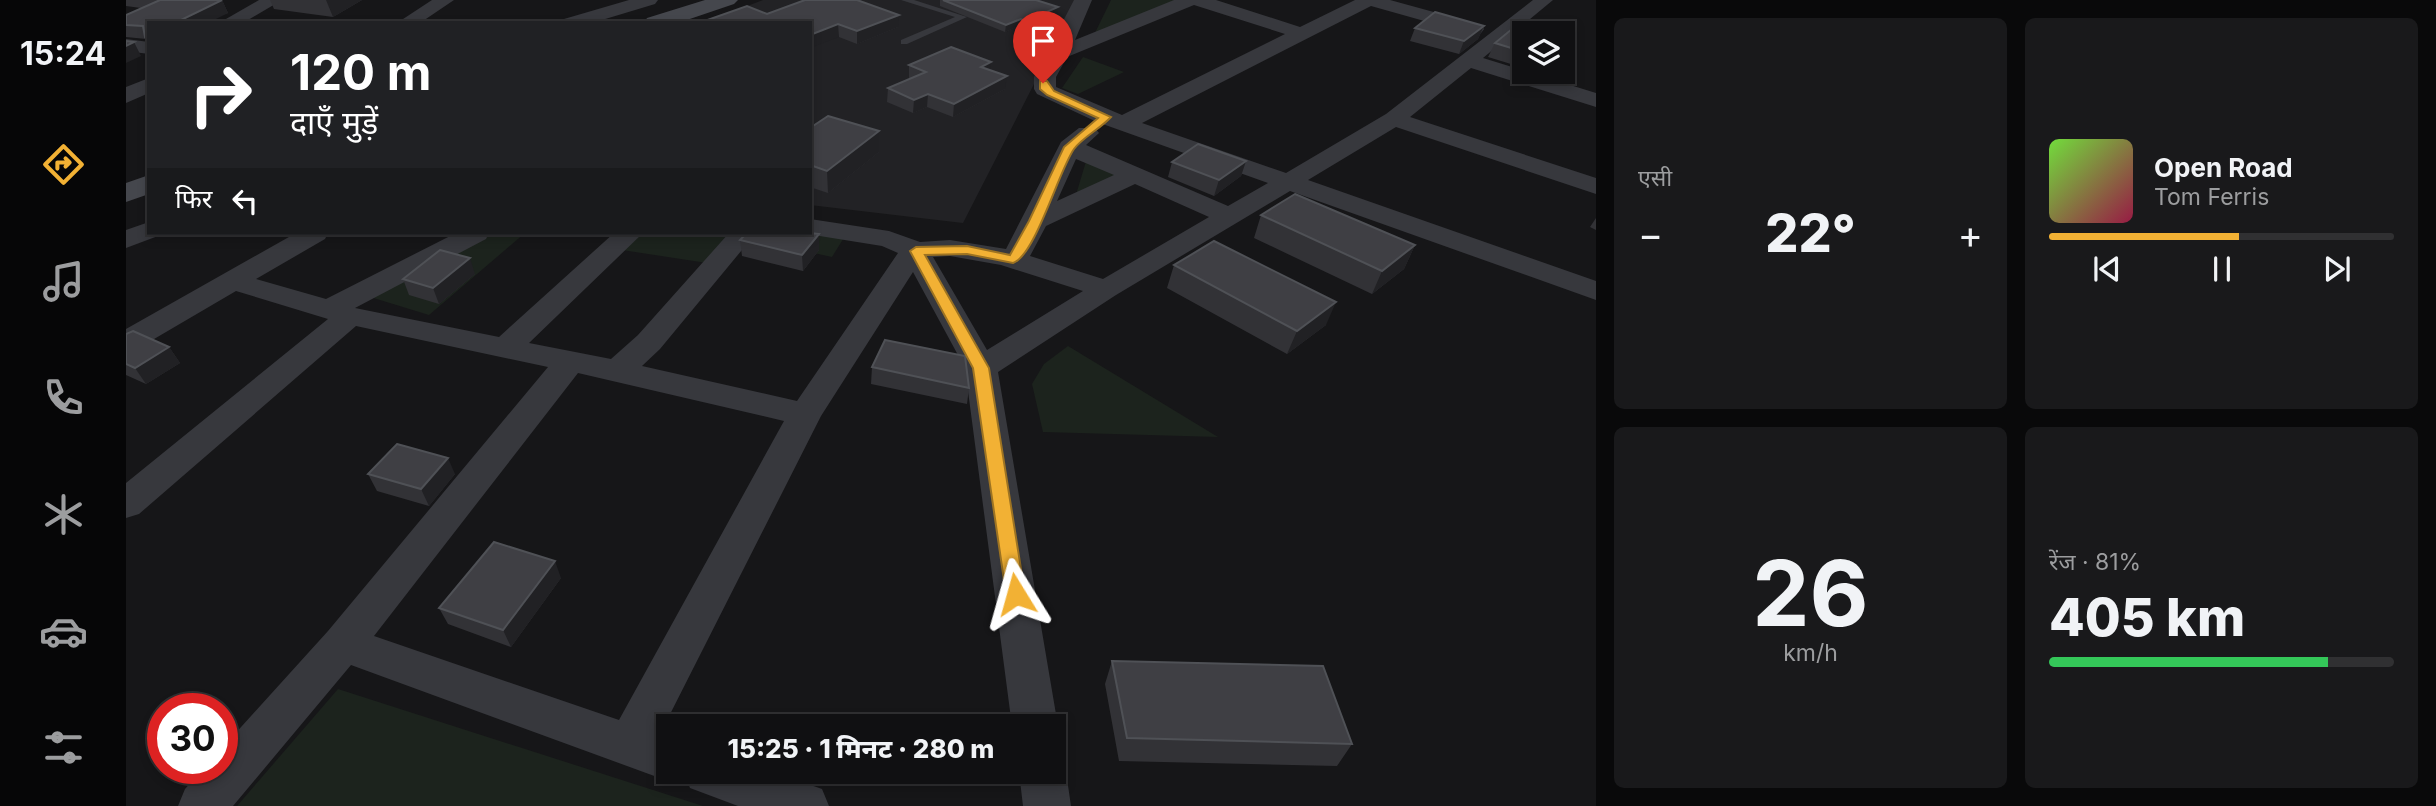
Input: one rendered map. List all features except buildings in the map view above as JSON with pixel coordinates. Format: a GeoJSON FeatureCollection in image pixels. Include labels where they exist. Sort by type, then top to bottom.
{"type":"FeatureCollection","features":[{"type":"Feature","properties":{"kind":"street"},"geometry":{"type":"LineString","coordinates":[[232,21],[273,0]]}},
{"type":"Feature","properties":{"kind":"street"},"geometry":{"type":"LineString","coordinates":[[409,21],[439,4],[457,0]]}},
{"type":"Feature","properties":{"kind":"street"},"geometry":{"type":"LineString","coordinates":[[578,21],[649,0]]}},
{"type":"Feature","properties":{"kind":"street"},"geometry":{"type":"LineString","coordinates":[[661,21],[727,0]]}},
{"type":"Feature","properties":{"kind":"street"},"geometry":{"type":"LineString","coordinates":[[1083,0],[1045,77],[1045,89],[1115,120],[1596,291]]}},
{"type":"Feature","properties":{"kind":"street"},"geometry":{"type":"LineString","coordinates":[[1059,53],[1190,0]]}},
{"type":"Feature","properties":{"kind":"street"},"geometry":{"type":"LineString","coordinates":[[1197,0],[1300,33]]}},
{"type":"Feature","properties":{"kind":"street"},"geometry":{"type":"LineString","coordinates":[[1013,259],[1035,221],[1069,147],[1115,120],[1369,0],[1500,36]]}},
{"type":"Feature","properties":{"kind":"street"},"geometry":{"type":"LineString","coordinates":[[981,368],[1106,289],[1394,119],[1500,36],[1532,2]]}},
{"type":"Feature","properties":{"kind":"street"},"geometry":{"type":"LineString","coordinates":[[126,45],[147,48]]}},
{"type":"Feature","properties":{"kind":"street"},"geometry":{"type":"LineString","coordinates":[[1470,61],[1596,100]]}},
{"type":"Feature","properties":{"kind":"street"},"geometry":{"type":"LineString","coordinates":[[126,96],[147,85]]}},
{"type":"Feature","properties":{"kind":"street"},"geometry":{"type":"LineString","coordinates":[[1394,119],[1596,186]]}},
{"type":"Feature","properties":{"kind":"street"},"geometry":{"type":"LineString","coordinates":[[1069,147],[1229,216]]}},
{"type":"Feature","properties":{"kind":"street"},"geometry":{"type":"LineString","coordinates":[[1035,221],[1135,176]]}},
{"type":"Feature","properties":{"kind":"street"},"geometry":{"type":"LineString","coordinates":[[126,193],[147,185]]}},
{"type":"Feature","properties":{"kind":"street"},"geometry":{"type":"LineString","coordinates":[[812,227],[889,239],[916,251],[967,250],[1013,259],[1106,289]]}},
{"type":"Feature","properties":{"kind":"street"},"geometry":{"type":"LineString","coordinates":[[126,240],[147,231]]}},
{"type":"Feature","properties":{"kind":"street"},"geometry":{"type":"LineString","coordinates":[[126,342],[311,235]]}},
{"type":"Feature","properties":{"kind":"street"},"geometry":{"type":"LineString","coordinates":[[126,504],[339,313],[473,235]]}},
{"type":"Feature","properties":{"kind":"street"},"geometry":{"type":"LineString","coordinates":[[504,349],[628,235]]}},
{"type":"Feature","properties":{"kind":"street"},"geometry":{"type":"LineString","coordinates":[[618,371],[649,342],[741,235]]}},
{"type":"Feature","properties":{"kind":"street"},"geometry":{"type":"LineString","coordinates":[[916,251],[981,368],[1033,714]]}},
{"type":"Feature","properties":{"kind":"street"},"geometry":{"type":"LineString","coordinates":[[343,644],[649,752],[805,414],[902,264],[916,251]]}},
{"type":"Feature","properties":{"kind":"street"},"geometry":{"type":"LineString","coordinates":[[230,280],[339,313],[569,363],[618,371],[805,414]]}},
{"type":"Feature","properties":{"kind":"street"},"geometry":{"type":"LineString","coordinates":[[202,806],[343,644],[569,363]]}},
{"type":"Feature","properties":{"kind":"street"},"geometry":{"type":"LineString","coordinates":[[741,784],[805,806]]}},
{"type":"Feature","properties":{"kind":"street"},"geometry":{"type":"LineString","coordinates":[[1044,784],[1047,806]]}},
{"type":"Feature","properties":{"kind":"lane"},"geometry":{"type":"LineString","coordinates":[[904,42],[963,16],[905,0]]}},
{"type":"Feature","properties":{"kind":"shaded area"},"geometry":{"type":"Polygon","coordinates":[[[763,0],[1077,0],[963,223],[812,205],[812,21],[708,21],[763,0]]]}},
{"type":"Feature","properties":{"kind":"shaded area"},"geometry":{"type":"Polygon","coordinates":[[[1111,0],[1176,0],[1093,37],[1111,0]]]}},
{"type":"Feature","properties":{"kind":"shaded area"},"geometry":{"type":"Polygon","coordinates":[[[1083,57],[1124,72],[1078,94],[1062,88],[1083,57]]]}},
{"type":"Feature","properties":{"kind":"shaded area"},"geometry":{"type":"Polygon","coordinates":[[[1087,158],[1127,173],[1075,198],[1087,158]]]}},
{"type":"Feature","properties":{"kind":"shaded area"},"geometry":{"type":"Polygon","coordinates":[[[812,233],[845,236],[832,257],[731,235],[812,233]]]}},
{"type":"Feature","properties":{"kind":"shaded area"},"geometry":{"type":"Polygon","coordinates":[[[475,235],[523,235],[429,315],[354,292],[475,235]]]}},
{"type":"Feature","properties":{"kind":"shaded area"},"geometry":{"type":"Polygon","coordinates":[[[637,235],[731,235],[707,263],[622,250],[637,235]]]}},
{"type":"Feature","properties":{"kind":"shaded area"},"geometry":{"type":"Polygon","coordinates":[[[1068,346],[1218,437],[1043,432],[1032,384],[1044,364],[1068,346]]]}},
{"type":"Feature","properties":{"kind":"shaded area"},"geometry":{"type":"Polygon","coordinates":[[[338,689],[703,806],[237,806],[338,689]]]}},
{"type":"Feature","properties":{"kind":"route"},"geometry":{"type":"LineString","coordinates":[[1016,594],[981,368],[916,251],[967,250],[1013,259],[1035,221],[1069,147],[1105,117],[1050,93],[1043,83]]}}]}
